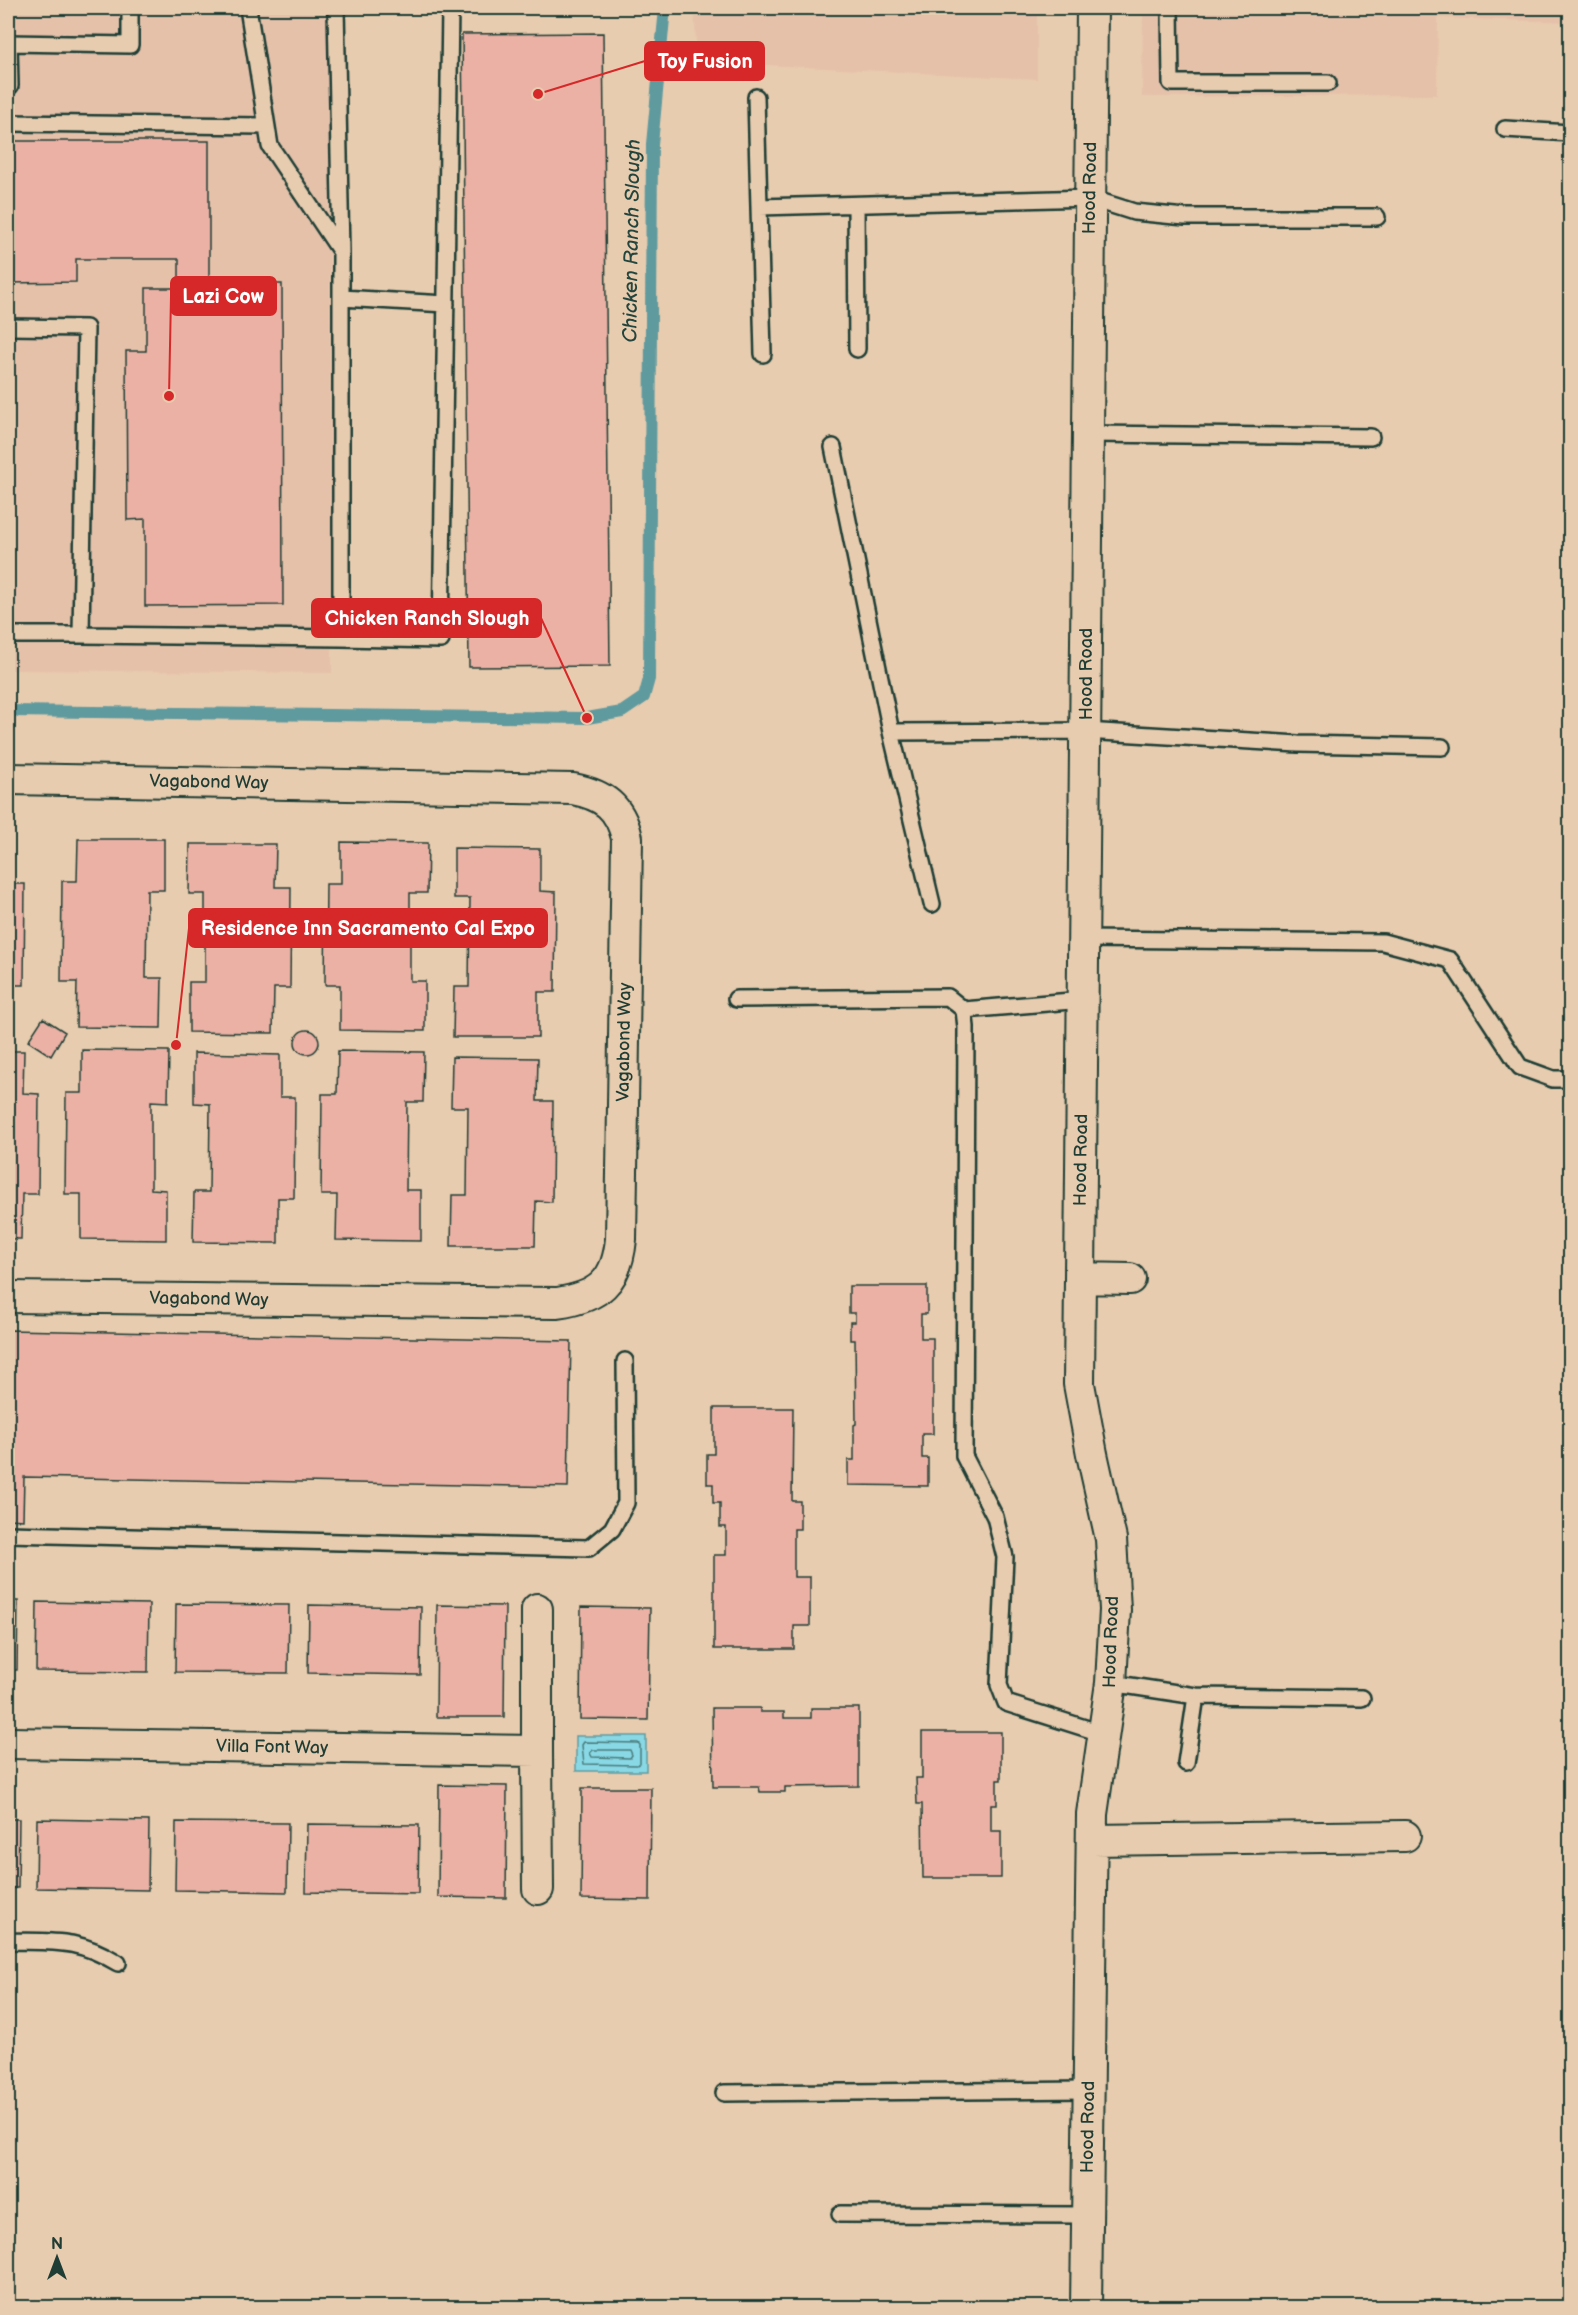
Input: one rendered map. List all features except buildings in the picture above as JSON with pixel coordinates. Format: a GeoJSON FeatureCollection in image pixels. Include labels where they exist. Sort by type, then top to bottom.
{"type":"FeatureCollection","features":[{"type":"Feature","properties":{"kind":"street","name":"Hood Road"},"geometry":{"type":"LineString","coordinates":[[1086,2307],[1092,1814],[1111,1683],[1114,1610],[1111,1539],[1079,1384],[1092,8]]}},
{"type":"Feature","properties":{"kind":"street","name":"Vagabond Way"},"geometry":{"type":"LineString","coordinates":[[8,779],[565,788],[590,792],[602,798],[615,809],[623,822],[627,837],[621,1239],[615,1270],[605,1284],[590,1296],[557,1303],[8,1296]]}},
{"type":"Feature","properties":{"kind":"street"},"geometry":{"type":"LineString","coordinates":[[1080,1278],[1131,1279]]}},
{"type":"Feature","properties":{"kind":"street"},"geometry":{"type":"LineString","coordinates":[[537,1609],[538,1889]]}},
{"type":"Feature","properties":{"kind":"street","name":"Villa Font Way"},"geometry":{"type":"LineString","coordinates":[[8,1743],[537,1751]]}},
{"type":"Feature","properties":{"kind":"street"},"geometry":{"type":"LineString","coordinates":[[1092,1840],[1406,1836]]}},
{"type":"Feature","properties":{"kind":"lane"},"geometry":{"type":"LineString","coordinates":[[8,86],[10,86],[9,43],[130,45],[130,8]]}},
{"type":"Feature","properties":{"kind":"lane"},"geometry":{"type":"LineString","coordinates":[[248,8],[270,146],[341,252]]}},
{"type":"Feature","properties":{"kind":"lane"},"geometry":{"type":"LineString","coordinates":[[336,8],[341,252],[341,638]]}},
{"type":"Feature","properties":{"kind":"lane"},"geometry":{"type":"LineString","coordinates":[[8,635],[441,640],[450,8]]}},
{"type":"Feature","properties":{"kind":"lane"},"geometry":{"type":"LineString","coordinates":[[1170,8],[1171,84],[1328,84]]}},
{"type":"Feature","properties":{"kind":"lane"},"geometry":{"type":"LineString","coordinates":[[756,97],[763,354]]}},
{"type":"Feature","properties":{"kind":"lane"},"geometry":{"type":"LineString","coordinates":[[8,123],[267,126]]}},
{"type":"Feature","properties":{"kind":"lane"},"geometry":{"type":"LineString","coordinates":[[1504,129],[1570,133]]}},
{"type":"Feature","properties":{"kind":"lane"},"geometry":{"type":"LineString","coordinates":[[759,207],[1090,198],[1134,212],[1185,217],[1377,217]]}},
{"type":"Feature","properties":{"kind":"lane"},"geometry":{"type":"LineString","coordinates":[[856,205],[857,350]]}},
{"type":"Feature","properties":{"kind":"lane"},"geometry":{"type":"LineString","coordinates":[[341,298],[446,304]]}},
{"type":"Feature","properties":{"kind":"lane"},"geometry":{"type":"LineString","coordinates":[[8,327],[86,328],[81,635]]}},
{"type":"Feature","properties":{"kind":"lane"},"geometry":{"type":"LineString","coordinates":[[1088,434],[1371,437]]}},
{"type":"Feature","properties":{"kind":"lane"},"geometry":{"type":"LineString","coordinates":[[833,447],[891,732],[932,904]]}},
{"type":"Feature","properties":{"kind":"lane"},"geometry":{"type":"LineString","coordinates":[[891,732],[1085,731],[1298,744],[1442,747]]}},
{"type":"Feature","properties":{"kind":"lane"},"geometry":{"type":"LineString","coordinates":[[1083,939],[1383,942],[1450,960],[1520,1067],[1553,1079],[1570,1079]]}},
{"type":"Feature","properties":{"kind":"lane"},"geometry":{"type":"LineString","coordinates":[[736,999],[948,997],[964,1010],[1083,1000]]}},
{"type":"Feature","properties":{"kind":"lane"},"geometry":{"type":"LineString","coordinates":[[964,1010],[966,1027],[964,1456],[996,1517],[1005,1557],[999,1685],[1006,1703],[1104,1734]]}},
{"type":"Feature","properties":{"kind":"lane"},"geometry":{"type":"LineString","coordinates":[[8,1534],[589,1548],[612,1529],[626,1503],[625,1361]]}},
{"type":"Feature","properties":{"kind":"lane"},"geometry":{"type":"LineString","coordinates":[[1111,1683],[1196,1696],[1362,1698]]}},
{"type":"Feature","properties":{"kind":"lane"},"geometry":{"type":"LineString","coordinates":[[1186,1763],[1196,1696]]}},
{"type":"Feature","properties":{"kind":"lane"},"geometry":{"type":"LineString","coordinates":[[8,1941],[71,1942],[95,1950],[118,1964]]}},
{"type":"Feature","properties":{"kind":"lane"},"geometry":{"type":"LineString","coordinates":[[724,2093],[1088,2090]]}},
{"type":"Feature","properties":{"kind":"lane"},"geometry":{"type":"LineString","coordinates":[[840,2214],[1087,2215]]}},
{"type":"Feature","properties":{"kind":"shaded area"},"geometry":{"type":"Polygon","coordinates":[[[8,8],[329,8],[332,673],[8,670],[8,8]]]}},
{"type":"Feature","properties":{"kind":"shaded area"},"geometry":{"type":"Polygon","coordinates":[[[694,8],[1037,8],[1037,79],[764,65],[698,78],[694,8]]]}},
{"type":"Feature","properties":{"kind":"shaded area"},"geometry":{"type":"Polygon","coordinates":[[[1143,8],[1570,8],[1570,22],[1438,18],[1437,95],[1142,97],[1143,8]]]}},
{"type":"Feature","properties":{"kind":"water"},"geometry":{"type":"Polygon","coordinates":[[[576,1736],[646,1736],[646,1771],[576,1771],[576,1736]]]}},
{"type":"Feature","properties":{"kind":"waterway","name":"Chicken Ranch Slough"},"geometry":{"type":"LineString","coordinates":[[8,711],[587,718],[622,712],[644,697],[649,679],[652,144],[665,8]]}},
{"type":"Feature","properties":{"kind":"place","name":"Toy Fusion"},"geometry":{"type":"Point","coordinates":[538,94]}},
{"type":"Feature","properties":{"kind":"place","name":"Lazi Cow"},"geometry":{"type":"Point","coordinates":[169,396]}},
{"type":"Feature","properties":{"kind":"place","name":"Chicken Ranch Slough"},"geometry":{"type":"Point","coordinates":[587,718]}},
{"type":"Feature","properties":{"kind":"place","name":"Residence Inn Sacramento Cal Expo"},"geometry":{"type":"Point","coordinates":[176,1045]}}]}
